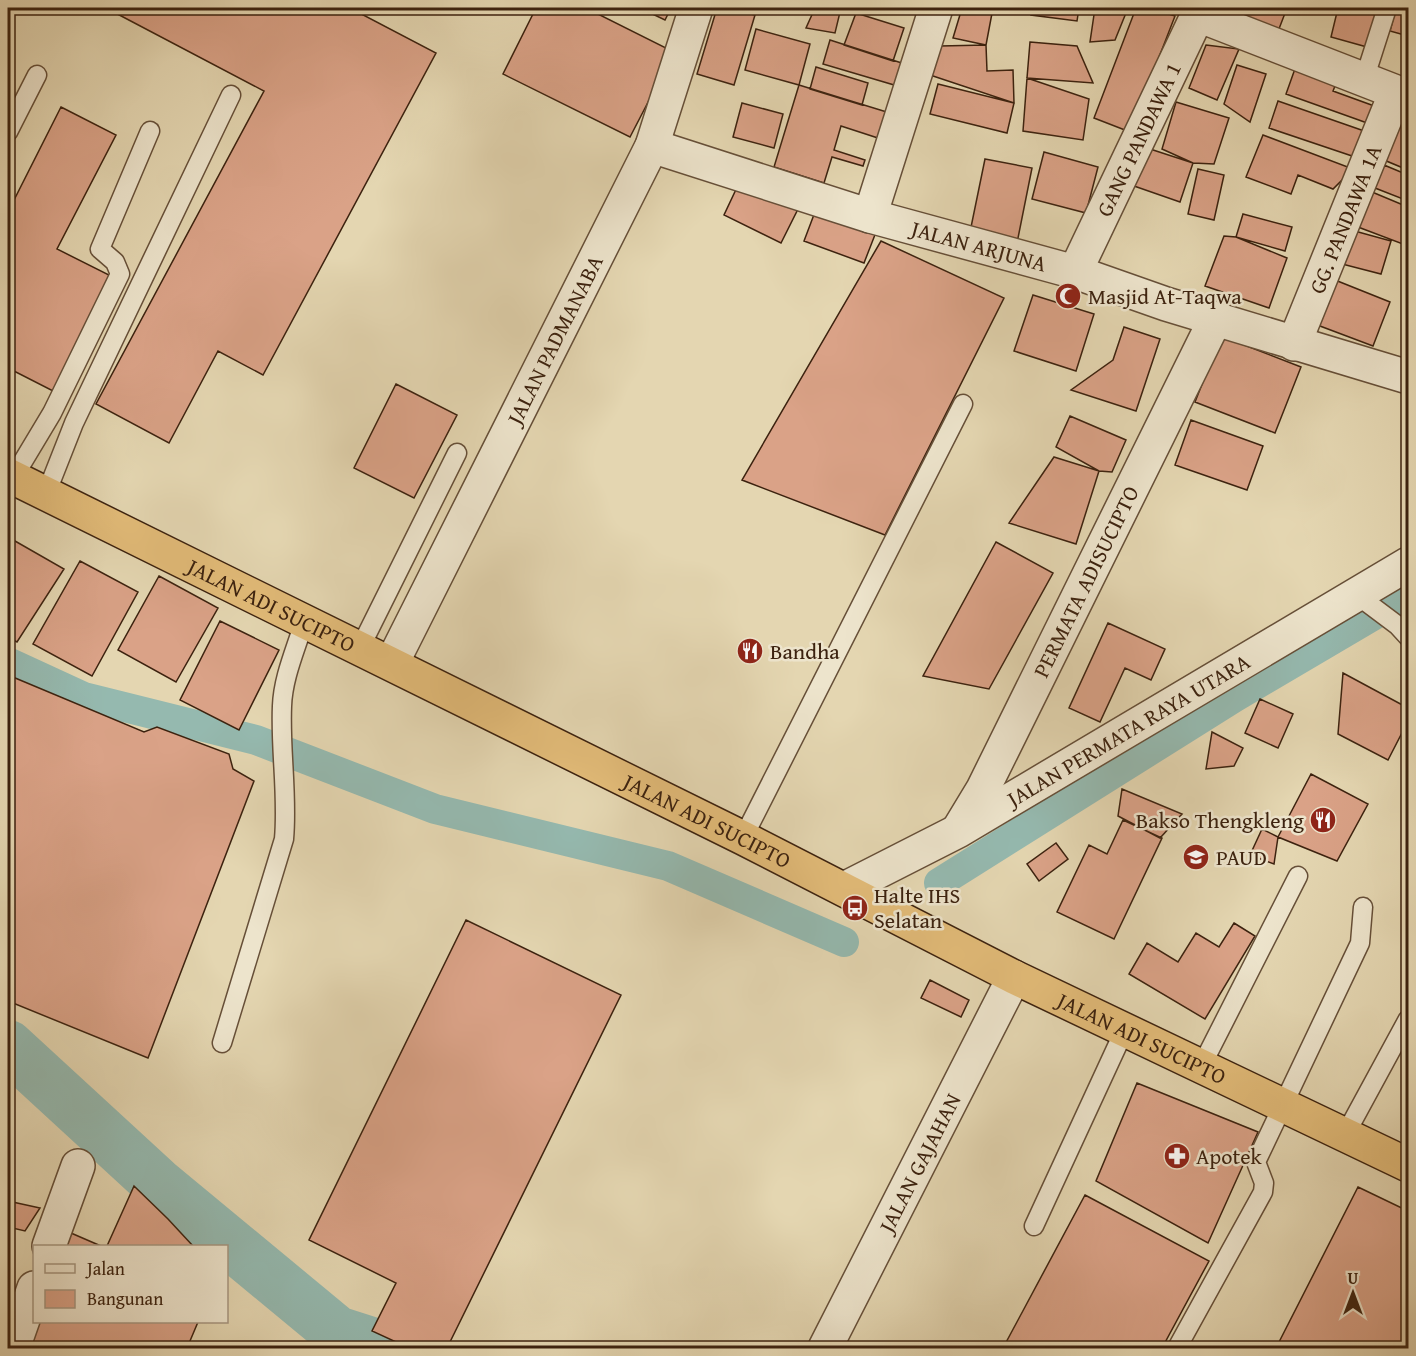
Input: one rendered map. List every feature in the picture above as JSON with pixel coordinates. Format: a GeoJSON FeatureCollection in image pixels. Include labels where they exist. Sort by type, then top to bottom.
{"type":"FeatureCollection","features":[{"type":"Feature","properties":{"kind":"highway","name":"JALAN ADI SUCIPTO"},"geometry":{"type":"LineString","coordinates":[[10,476],[743,838],[1014,977],[1408,1163]]}},
{"type":"Feature","properties":{"kind":"street","name":"JALAN PADMANABA"},"geometry":{"type":"LineString","coordinates":[[392,663],[652,146],[696,8]]}},
{"type":"Feature","properties":{"kind":"street"},"geometry":{"type":"LineString","coordinates":[[870,216],[936,8]]}},
{"type":"Feature","properties":{"kind":"street","name":"GG. PANDAWA 1A"},"geometry":{"type":"LineString","coordinates":[[1200,11],[1402,94],[1294,344]]}},
{"type":"Feature","properties":{"kind":"street","name":"GANG PANDAWA 1"},"geometry":{"type":"LineString","coordinates":[[1075,272],[1200,11]]}},
{"type":"Feature","properties":{"kind":"street","name":"JALAN ARJUNA"},"geometry":{"type":"LineString","coordinates":[[652,146],[870,216],[1075,272],[1166,304],[1408,377]]}},
{"type":"Feature","properties":{"kind":"street","name":"PERMATA ADISUCIPTO"},"geometry":{"type":"LineString","coordinates":[[958,831],[983,789],[1210,330]]}},
{"type":"Feature","properties":{"kind":"street","name":"JALAN PERMATA RAYA UTARA"},"geometry":{"type":"LineString","coordinates":[[844,889],[958,831],[1363,599],[1408,564]]}},
{"type":"Feature","properties":{"kind":"street","name":"JALAN GAJAHAN"},"geometry":{"type":"LineString","coordinates":[[825,1348],[1014,977]]}},
{"type":"Feature","properties":{"kind":"street"},"geometry":{"type":"LineString","coordinates":[[50,1245],[78,1166]]}},
{"type":"Feature","properties":{"kind":"street"},"geometry":{"type":"LineString","coordinates":[[13,1348],[33,1291]]}},
{"type":"Feature","properties":{"kind":"lane"},"geometry":{"type":"LineString","coordinates":[[1364,80],[1387,8]]}},
{"type":"Feature","properties":{"kind":"lane"},"geometry":{"type":"LineString","coordinates":[[8,132],[37,75]]}},
{"type":"Feature","properties":{"kind":"lane"},"geometry":{"type":"LineString","coordinates":[[46,494],[74,423],[231,95]]}},
{"type":"Feature","properties":{"kind":"lane"},"geometry":{"type":"LineString","coordinates":[[10,476],[52,413],[120,274],[115,262],[102,253],[101,245],[150,131]]}},
{"type":"Feature","properties":{"kind":"lane"},"geometry":{"type":"LineString","coordinates":[[743,838],[963,404]]}},
{"type":"Feature","properties":{"kind":"lane"},"geometry":{"type":"LineString","coordinates":[[360,648],[457,453]]}},
{"type":"Feature","properties":{"kind":"lane"},"geometry":{"type":"LineString","coordinates":[[1363,599],[1403,631]]}},
{"type":"Feature","properties":{"kind":"lane"},"geometry":{"type":"LineString","coordinates":[[222,1043],[284,839],[285,684],[304,622]]}},
{"type":"Feature","properties":{"kind":"lane"},"geometry":{"type":"LineString","coordinates":[[1202,1065],[1298,876]]}},
{"type":"Feature","properties":{"kind":"lane"},"geometry":{"type":"LineString","coordinates":[[1177,1348],[1263,1192],[1262,1175],[1257,1169],[1256,1162],[1360,943],[1363,907]]}},
{"type":"Feature","properties":{"kind":"lane"},"geometry":{"type":"LineString","coordinates":[[1345,1135],[1408,1019]]}},
{"type":"Feature","properties":{"kind":"lane"},"geometry":{"type":"LineString","coordinates":[[1034,1226],[1125,1029]]}},
{"type":"Feature","properties":{"kind":"building"},"geometry":{"type":"Polygon","coordinates":[[[106,8],[350,8],[436,53],[263,375],[218,351],[169,443],[96,404],[264,91],[106,8]]]}},
{"type":"Feature","properties":{"kind":"building"},"geometry":{"type":"Polygon","coordinates":[[[536,8],[586,8],[674,52],[630,137],[503,74],[536,8]]]}},
{"type":"Feature","properties":{"kind":"building"},"geometry":{"type":"Polygon","coordinates":[[[640,8],[671,8],[665,20],[640,8]]]}},
{"type":"Feature","properties":{"kind":"building"},"geometry":{"type":"Polygon","coordinates":[[[717,8],[728,8],[755,15],[734,85],[697,74],[717,8]]]}},
{"type":"Feature","properties":{"kind":"building"},"geometry":{"type":"Polygon","coordinates":[[[815,8],[841,8],[835,33],[806,28],[815,8]]]}},
{"type":"Feature","properties":{"kind":"building"},"geometry":{"type":"Polygon","coordinates":[[[962,8],[993,8],[986,45],[953,38],[962,8]]]}},
{"type":"Feature","properties":{"kind":"building"},"geometry":{"type":"Polygon","coordinates":[[[1032,8],[1079,8],[1077,21],[1031,15],[1032,8]]]}},
{"type":"Feature","properties":{"kind":"building"},"geometry":{"type":"Polygon","coordinates":[[[1095,8],[1128,8],[1115,40],[1090,42],[1095,8]]]}},
{"type":"Feature","properties":{"kind":"building"},"geometry":{"type":"Polygon","coordinates":[[[1136,8],[1150,8],[1175,16],[1130,132],[1094,118],[1136,8]]]}},
{"type":"Feature","properties":{"kind":"building"},"geometry":{"type":"Polygon","coordinates":[[[1247,8],[1287,8],[1277,34],[1242,20],[1247,8]]]}},
{"type":"Feature","properties":{"kind":"building"},"geometry":{"type":"Polygon","coordinates":[[[1338,8],[1377,8],[1367,47],[1331,37],[1338,8]]]}},
{"type":"Feature","properties":{"kind":"building"},"geometry":{"type":"Polygon","coordinates":[[[1396,8],[1408,8],[1408,36],[1390,31],[1396,8]]]}},
{"type":"Feature","properties":{"kind":"building"},"geometry":{"type":"Polygon","coordinates":[[[856,13],[904,28],[893,61],[844,45],[856,13]]]}},
{"type":"Feature","properties":{"kind":"building"},"geometry":{"type":"Polygon","coordinates":[[[756,29],[810,44],[799,85],[745,70],[756,29]]]}},
{"type":"Feature","properties":{"kind":"building"},"geometry":{"type":"Polygon","coordinates":[[[830,40],[908,65],[901,87],[823,64],[830,40]]]}},
{"type":"Feature","properties":{"kind":"building"},"geometry":{"type":"Polygon","coordinates":[[[1030,42],[1077,46],[1093,83],[1027,78],[1030,42]]]}},
{"type":"Feature","properties":{"kind":"building"},"geometry":{"type":"Polygon","coordinates":[[[986,45],[987,71],[1013,70],[1014,103],[930,75],[940,46],[986,45]]]}},
{"type":"Feature","properties":{"kind":"building"},"geometry":{"type":"Polygon","coordinates":[[[1206,45],[1239,49],[1217,100],[1189,88],[1206,45]]]}},
{"type":"Feature","properties":{"kind":"building"},"geometry":{"type":"Polygon","coordinates":[[[1237,65],[1266,74],[1250,122],[1224,104],[1237,65]]]}},
{"type":"Feature","properties":{"kind":"building"},"geometry":{"type":"Polygon","coordinates":[[[1296,66],[1337,81],[1333,91],[1377,107],[1370,124],[1286,94],[1296,66]]]}},
{"type":"Feature","properties":{"kind":"building"},"geometry":{"type":"Polygon","coordinates":[[[816,67],[868,83],[862,105],[810,89],[816,67]]]}},
{"type":"Feature","properties":{"kind":"building"},"geometry":{"type":"Polygon","coordinates":[[[1027,78],[1089,99],[1083,140],[1023,131],[1027,78]]]}},
{"type":"Feature","properties":{"kind":"building"},"geometry":{"type":"Polygon","coordinates":[[[938,84],[1014,103],[1007,133],[930,114],[938,84]]]}},
{"type":"Feature","properties":{"kind":"building"},"geometry":{"type":"Polygon","coordinates":[[[799,85],[890,113],[881,139],[841,126],[834,150],[865,160],[863,166],[832,157],[824,183],[774,167],[799,85]]]}},
{"type":"Feature","properties":{"kind":"building"},"geometry":{"type":"Polygon","coordinates":[[[1278,101],[1370,133],[1361,159],[1269,128],[1278,101]]]}},
{"type":"Feature","properties":{"kind":"building"},"geometry":{"type":"Polygon","coordinates":[[[1176,102],[1229,118],[1214,164],[1193,163],[1162,149],[1176,102]]]}},
{"type":"Feature","properties":{"kind":"building"},"geometry":{"type":"Polygon","coordinates":[[[742,103],[783,114],[774,148],[733,137],[742,103]]]}},
{"type":"Feature","properties":{"kind":"building"},"geometry":{"type":"Polygon","coordinates":[[[61,107],[116,135],[57,249],[113,277],[55,392],[8,368],[8,212],[61,107]]]}},
{"type":"Feature","properties":{"kind":"building"},"geometry":{"type":"Polygon","coordinates":[[[1401,122],[1408,125],[1408,170],[1384,160],[1401,122]]]}},
{"type":"Feature","properties":{"kind":"building"},"geometry":{"type":"Polygon","coordinates":[[[1263,135],[1353,169],[1333,189],[1298,175],[1291,194],[1246,177],[1263,135]]]}},
{"type":"Feature","properties":{"kind":"building"},"geometry":{"type":"Polygon","coordinates":[[[1147,148],[1193,163],[1180,202],[1134,186],[1147,148]]]}},
{"type":"Feature","properties":{"kind":"building"},"geometry":{"type":"Polygon","coordinates":[[[1044,152],[1098,167],[1086,213],[1032,199],[1044,152]]]}},
{"type":"Feature","properties":{"kind":"building"},"geometry":{"type":"Polygon","coordinates":[[[985,159],[1032,168],[1017,243],[970,232],[985,159]]]}},
{"type":"Feature","properties":{"kind":"building"},"geometry":{"type":"Polygon","coordinates":[[[1384,165],[1408,175],[1408,201],[1375,188],[1384,165]]]}},
{"type":"Feature","properties":{"kind":"building"},"geometry":{"type":"Polygon","coordinates":[[[1198,169],[1224,175],[1214,220],[1188,214],[1198,169]]]}},
{"type":"Feature","properties":{"kind":"building"},"geometry":{"type":"Polygon","coordinates":[[[740,181],[798,209],[781,243],[724,215],[740,181]]]}},
{"type":"Feature","properties":{"kind":"building"},"geometry":{"type":"Polygon","coordinates":[[[1372,192],[1408,207],[1408,246],[1358,227],[1372,192]]]}},
{"type":"Feature","properties":{"kind":"building"},"geometry":{"type":"Polygon","coordinates":[[[818,204],[878,227],[864,263],[804,241],[818,204]]]}},
{"type":"Feature","properties":{"kind":"building"},"geometry":{"type":"Polygon","coordinates":[[[1243,214],[1292,227],[1285,251],[1236,237],[1243,214]]]}},
{"type":"Feature","properties":{"kind":"building"},"geometry":{"type":"Polygon","coordinates":[[[1351,230],[1391,241],[1381,274],[1342,264],[1351,230]]]}},
{"type":"Feature","properties":{"kind":"building"},"geometry":{"type":"Polygon","coordinates":[[[1224,236],[1236,237],[1287,258],[1269,308],[1205,286],[1224,236]]]}},
{"type":"Feature","properties":{"kind":"building"},"geometry":{"type":"Polygon","coordinates":[[[881,241],[1004,298],[885,535],[742,480],[881,241]]]}},
{"type":"Feature","properties":{"kind":"building"},"geometry":{"type":"Polygon","coordinates":[[[1330,278],[1390,302],[1373,346],[1312,323],[1330,278]]]}},
{"type":"Feature","properties":{"kind":"building"},"geometry":{"type":"Polygon","coordinates":[[[1033,295],[1094,314],[1076,371],[1014,351],[1033,295]]]}},
{"type":"Feature","properties":{"kind":"building"},"geometry":{"type":"Polygon","coordinates":[[[1124,327],[1160,339],[1136,411],[1071,390],[1113,360],[1124,327]]]}},
{"type":"Feature","properties":{"kind":"building"},"geometry":{"type":"Polygon","coordinates":[[[1221,336],[1301,367],[1275,433],[1195,402],[1221,336]]]}},
{"type":"Feature","properties":{"kind":"building"},"geometry":{"type":"Polygon","coordinates":[[[396,384],[457,415],[414,498],[354,468],[396,384]]]}},
{"type":"Feature","properties":{"kind":"building"},"geometry":{"type":"Polygon","coordinates":[[[1070,416],[1126,440],[1112,472],[1099,471],[1056,447],[1070,416]]]}},
{"type":"Feature","properties":{"kind":"building"},"geometry":{"type":"Polygon","coordinates":[[[1191,420],[1263,446],[1247,490],[1175,465],[1191,420]]]}},
{"type":"Feature","properties":{"kind":"building"},"geometry":{"type":"Polygon","coordinates":[[[1054,457],[1099,471],[1076,544],[1009,523],[1054,457]]]}},
{"type":"Feature","properties":{"kind":"building"},"geometry":{"type":"Polygon","coordinates":[[[8,537],[64,569],[17,642],[8,637],[8,537]]]}},
{"type":"Feature","properties":{"kind":"building"},"geometry":{"type":"Polygon","coordinates":[[[996,542],[1053,573],[989,689],[923,676],[996,542]]]}},
{"type":"Feature","properties":{"kind":"building"},"geometry":{"type":"Polygon","coordinates":[[[80,561],[138,592],[92,676],[33,644],[80,561]]]}},
{"type":"Feature","properties":{"kind":"building"},"geometry":{"type":"Polygon","coordinates":[[[159,576],[218,608],[176,682],[118,650],[159,576]]]}},
{"type":"Feature","properties":{"kind":"building"},"geometry":{"type":"Polygon","coordinates":[[[220,621],[279,650],[239,730],[180,700],[220,621]]]}},
{"type":"Feature","properties":{"kind":"building"},"geometry":{"type":"Polygon","coordinates":[[[1108,623],[1165,649],[1151,680],[1125,668],[1100,722],[1069,708],[1108,623]]]}},
{"type":"Feature","properties":{"kind":"building"},"geometry":{"type":"Polygon","coordinates":[[[1343,673],[1408,708],[1408,721],[1388,760],[1338,734],[1343,673]]]}},
{"type":"Feature","properties":{"kind":"building"},"geometry":{"type":"Polygon","coordinates":[[[8,675],[144,732],[157,727],[229,754],[233,769],[254,781],[148,1058],[8,1001],[8,675]]]}},
{"type":"Feature","properties":{"kind":"building"},"geometry":{"type":"Polygon","coordinates":[[[1260,699],[1293,714],[1278,748],[1245,733],[1260,699]]]}},
{"type":"Feature","properties":{"kind":"building"},"geometry":{"type":"Polygon","coordinates":[[[1212,732],[1243,748],[1234,766],[1206,769],[1212,732]]]}},
{"type":"Feature","properties":{"kind":"building","name":"Bakso Thengkleng"},"geometry":{"type":"Polygon","coordinates":[[[1311,774],[1368,804],[1337,861],[1278,837],[1311,774]]]}},
{"type":"Feature","properties":{"kind":"building"},"geometry":{"type":"Polygon","coordinates":[[[1122,789],[1182,814],[1160,838],[1118,816],[1122,789]]]}},
{"type":"Feature","properties":{"kind":"building"},"geometry":{"type":"Polygon","coordinates":[[[1123,820],[1162,838],[1114,939],[1057,912],[1089,845],[1107,854],[1123,820]]]}},
{"type":"Feature","properties":{"kind":"building"},"geometry":{"type":"Polygon","coordinates":[[[1262,829],[1278,837],[1274,864],[1250,855],[1262,829]]]}},
{"type":"Feature","properties":{"kind":"building"},"geometry":{"type":"Polygon","coordinates":[[[1056,843],[1068,859],[1039,881],[1027,864],[1056,843]]]}},
{"type":"Feature","properties":{"kind":"building"},"geometry":{"type":"Polygon","coordinates":[[[466,920],[621,995],[447,1348],[409,1348],[372,1331],[396,1283],[309,1240],[466,920]]]}},
{"type":"Feature","properties":{"kind":"building"},"geometry":{"type":"Polygon","coordinates":[[[1234,923],[1255,936],[1205,1019],[1129,974],[1147,943],[1178,962],[1196,933],[1219,947],[1234,923]]]}},
{"type":"Feature","properties":{"kind":"building"},"geometry":{"type":"Polygon","coordinates":[[[930,980],[969,1000],[961,1017],[921,998],[930,980]]]}},
{"type":"Feature","properties":{"kind":"building","name":"Apotek"},"geometry":{"type":"Polygon","coordinates":[[[1137,1083],[1258,1132],[1208,1243],[1096,1181],[1137,1083]]]}},
{"type":"Feature","properties":{"kind":"building"},"geometry":{"type":"Polygon","coordinates":[[[134,1186],[192,1245],[107,1245],[134,1186]]]}},
{"type":"Feature","properties":{"kind":"building"},"geometry":{"type":"Polygon","coordinates":[[[1358,1187],[1408,1211],[1408,1348],[1276,1348],[1358,1187]]]}},
{"type":"Feature","properties":{"kind":"building"},"geometry":{"type":"Polygon","coordinates":[[[1085,1195],[1209,1261],[1162,1348],[1003,1348],[1085,1195]]]}},
{"type":"Feature","properties":{"kind":"building"},"geometry":{"type":"Polygon","coordinates":[[[8,1201],[40,1208],[25,1231],[8,1227],[8,1201]]]}},
{"type":"Feature","properties":{"kind":"building"},"geometry":{"type":"Polygon","coordinates":[[[64,1230],[99,1245],[59,1245],[64,1230]]]}},
{"type":"Feature","properties":{"kind":"building"},"geometry":{"type":"Polygon","coordinates":[[[33,1323],[198,1323],[187,1348],[31,1348],[21,1345],[33,1323]]]}},
{"type":"Feature","properties":{"kind":"waterway"},"geometry":{"type":"LineString","coordinates":[[939,883],[1235,697],[1408,595]]}},
{"type":"Feature","properties":{"kind":"waterway"},"geometry":{"type":"LineString","coordinates":[[8,662],[84,697],[256,740],[435,809],[668,866],[844,942]]}},
{"type":"Feature","properties":{"kind":"waterway"},"geometry":{"type":"LineString","coordinates":[[8,1046],[157,1183],[337,1332],[387,1348]]}},
{"type":"Feature","properties":{"kind":"place","name":"Masjid At-Taqwa"},"geometry":{"type":"Point","coordinates":[1068,296]}},
{"type":"Feature","properties":{"kind":"place","name":"Bandha"},"geometry":{"type":"Point","coordinates":[750,651]}},
{"type":"Feature","properties":{"kind":"place","name":"Bakso Thengkleng"},"geometry":{"type":"Point","coordinates":[1323,820]}},
{"type":"Feature","properties":{"kind":"place","name":"PAUD"},"geometry":{"type":"Point","coordinates":[1196,857]}},
{"type":"Feature","properties":{"kind":"place","name":"Halte IHS Selatan"},"geometry":{"type":"Point","coordinates":[855,908]}},
{"type":"Feature","properties":{"kind":"place","name":"Apotek"},"geometry":{"type":"Point","coordinates":[1177,1156]}}]}
